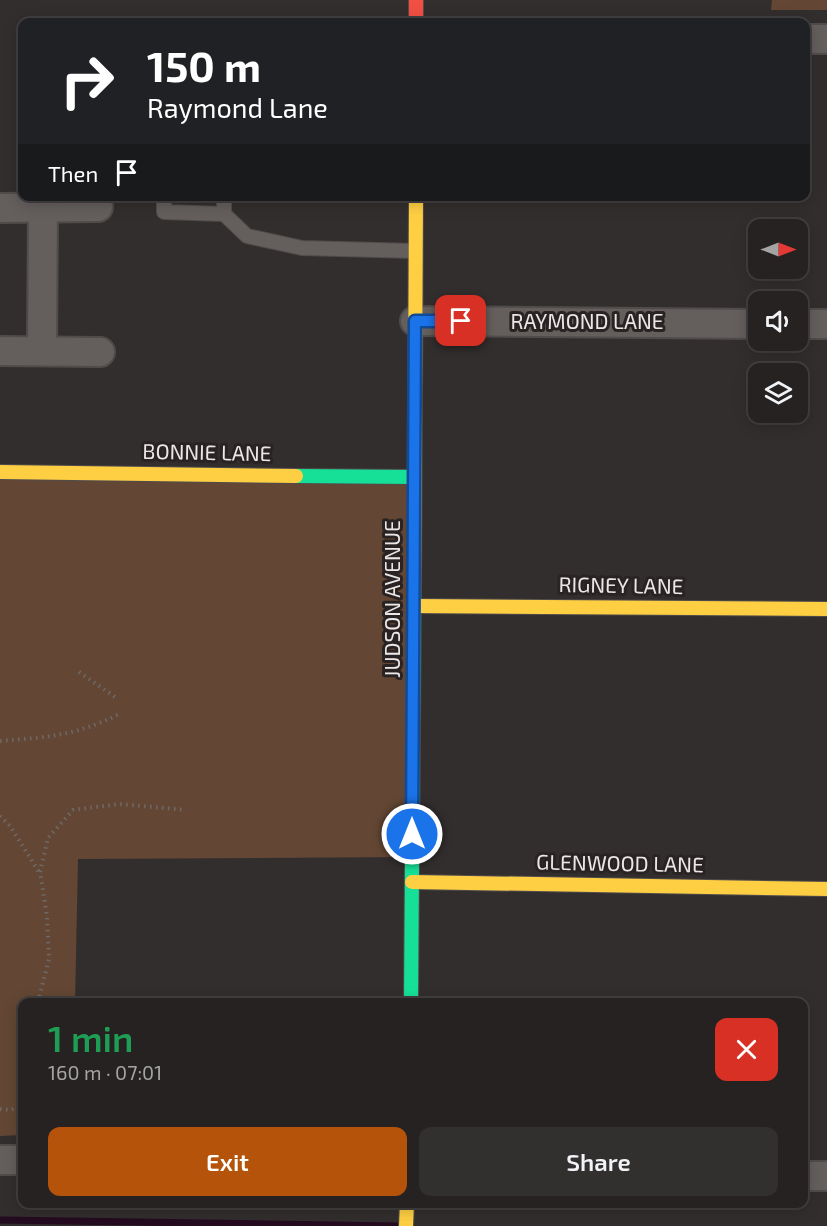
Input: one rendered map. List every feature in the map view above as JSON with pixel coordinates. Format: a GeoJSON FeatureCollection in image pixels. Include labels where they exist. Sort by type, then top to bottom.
{"type":"FeatureCollection","features":[{"type":"Feature","properties":{"kind":"street"},"geometry":{"type":"LineString","coordinates":[[416,0],[416,18]]}},
{"type":"Feature","properties":{"kind":"street"},"geometry":{"type":"LineString","coordinates":[[810,39],[827,39]]}},
{"type":"Feature","properties":{"kind":"street","name":"JUDSON AVENUE"},"geometry":{"type":"LineString","coordinates":[[411,998],[416,201]]}},
{"type":"Feature","properties":{"kind":"street"},"geometry":{"type":"LineString","coordinates":[[0,208],[98,207]]}},
{"type":"Feature","properties":{"kind":"street"},"geometry":{"type":"LineString","coordinates":[[42,351],[43,208]]}},
{"type":"Feature","properties":{"kind":"street","name":"RAYMOND LANE"},"geometry":{"type":"LineString","coordinates":[[415,321],[748,324]]}},
{"type":"Feature","properties":{"kind":"street"},"geometry":{"type":"LineString","coordinates":[[808,324],[827,324]]}},
{"type":"Feature","properties":{"kind":"street"},"geometry":{"type":"LineString","coordinates":[[0,351],[100,352]]}},
{"type":"Feature","properties":{"kind":"street","name":"BONNIE LANE"},"geometry":{"type":"LineString","coordinates":[[0,472],[414,477]]}},
{"type":"Feature","properties":{"kind":"street","name":"RIGNEY LANE"},"geometry":{"type":"LineString","coordinates":[[414,606],[827,609]]}},
{"type":"Feature","properties":{"kind":"street","name":"GLENWOOD LANE"},"geometry":{"type":"LineString","coordinates":[[412,882],[827,889]]}},
{"type":"Feature","properties":{"kind":"street"},"geometry":{"type":"LineString","coordinates":[[0,1160],[18,1160]]}},
{"type":"Feature","properties":{"kind":"street"},"geometry":{"type":"LineString","coordinates":[[808,1176],[827,1176]]}},
{"type":"Feature","properties":{"kind":"street"},"geometry":{"type":"LineString","coordinates":[[406,1226],[407,1208]]}},
{"type":"Feature","properties":{"kind":"lane"},"geometry":{"type":"LineString","coordinates":[[164,201],[164,212],[224,214],[247,236],[302,248],[415,250]]}},
{"type":"Feature","properties":{"kind":"lane"},"geometry":{"type":"LineString","coordinates":[[224,201],[224,214]]}},
{"type":"Feature","properties":{"kind":"path"},"geometry":{"type":"LineString","coordinates":[[79,672],[118,699]]}},
{"type":"Feature","properties":{"kind":"path"},"geometry":{"type":"LineString","coordinates":[[0,741],[68,735],[93,727],[118,714]]}},
{"type":"Feature","properties":{"kind":"path"},"geometry":{"type":"LineString","coordinates":[[39,998],[49,959],[47,916],[40,872],[48,838],[74,810],[120,804],[186,810]]}},
{"type":"Feature","properties":{"kind":"path"},"geometry":{"type":"LineString","coordinates":[[0,816],[10,826],[40,872]]}},
{"type":"Feature","properties":{"kind":"path"},"geometry":{"type":"LineString","coordinates":[[0,1109],[11,1110],[18,1107]]}},
{"type":"Feature","properties":{"kind":"shaded area"},"geometry":{"type":"Polygon","coordinates":[[[772,0],[827,0],[827,10],[771,10],[772,0]]]}},
{"type":"Feature","properties":{"kind":"shaded area"},"geometry":{"type":"Polygon","coordinates":[[[0,472],[414,477],[412,857],[78,859],[75,998],[18,998],[18,1135],[0,1136],[0,472]]]}},
{"type":"Feature","properties":{"kind":"waterway"},"geometry":{"type":"LineString","coordinates":[[0,1220],[398,1226]]}},
{"type":"Feature","properties":{"kind":"traffic: fast"},"geometry":{"type":"LineString","coordinates":[[296,476],[414,477]]}},
{"type":"Feature","properties":{"kind":"traffic: fast"},"geometry":{"type":"LineString","coordinates":[[411,998],[414,587]]}},
{"type":"Feature","properties":{"kind":"traffic: slow"},"geometry":{"type":"LineString","coordinates":[[414,587],[416,201]]}},
{"type":"Feature","properties":{"kind":"traffic: slow"},"geometry":{"type":"LineString","coordinates":[[0,472],[296,476]]}},
{"type":"Feature","properties":{"kind":"traffic: slow"},"geometry":{"type":"LineString","coordinates":[[414,606],[827,609]]}},
{"type":"Feature","properties":{"kind":"traffic: slow"},"geometry":{"type":"LineString","coordinates":[[412,882],[827,889]]}},
{"type":"Feature","properties":{"kind":"traffic: slow"},"geometry":{"type":"LineString","coordinates":[[406,1226],[407,1208]]}},
{"type":"Feature","properties":{"kind":"traffic: jam"},"geometry":{"type":"LineString","coordinates":[[416,0],[416,18]]}},
{"type":"Feature","properties":{"kind":"route"},"geometry":{"type":"LineString","coordinates":[[412,834],[415,321],[461,321]]}}]}
